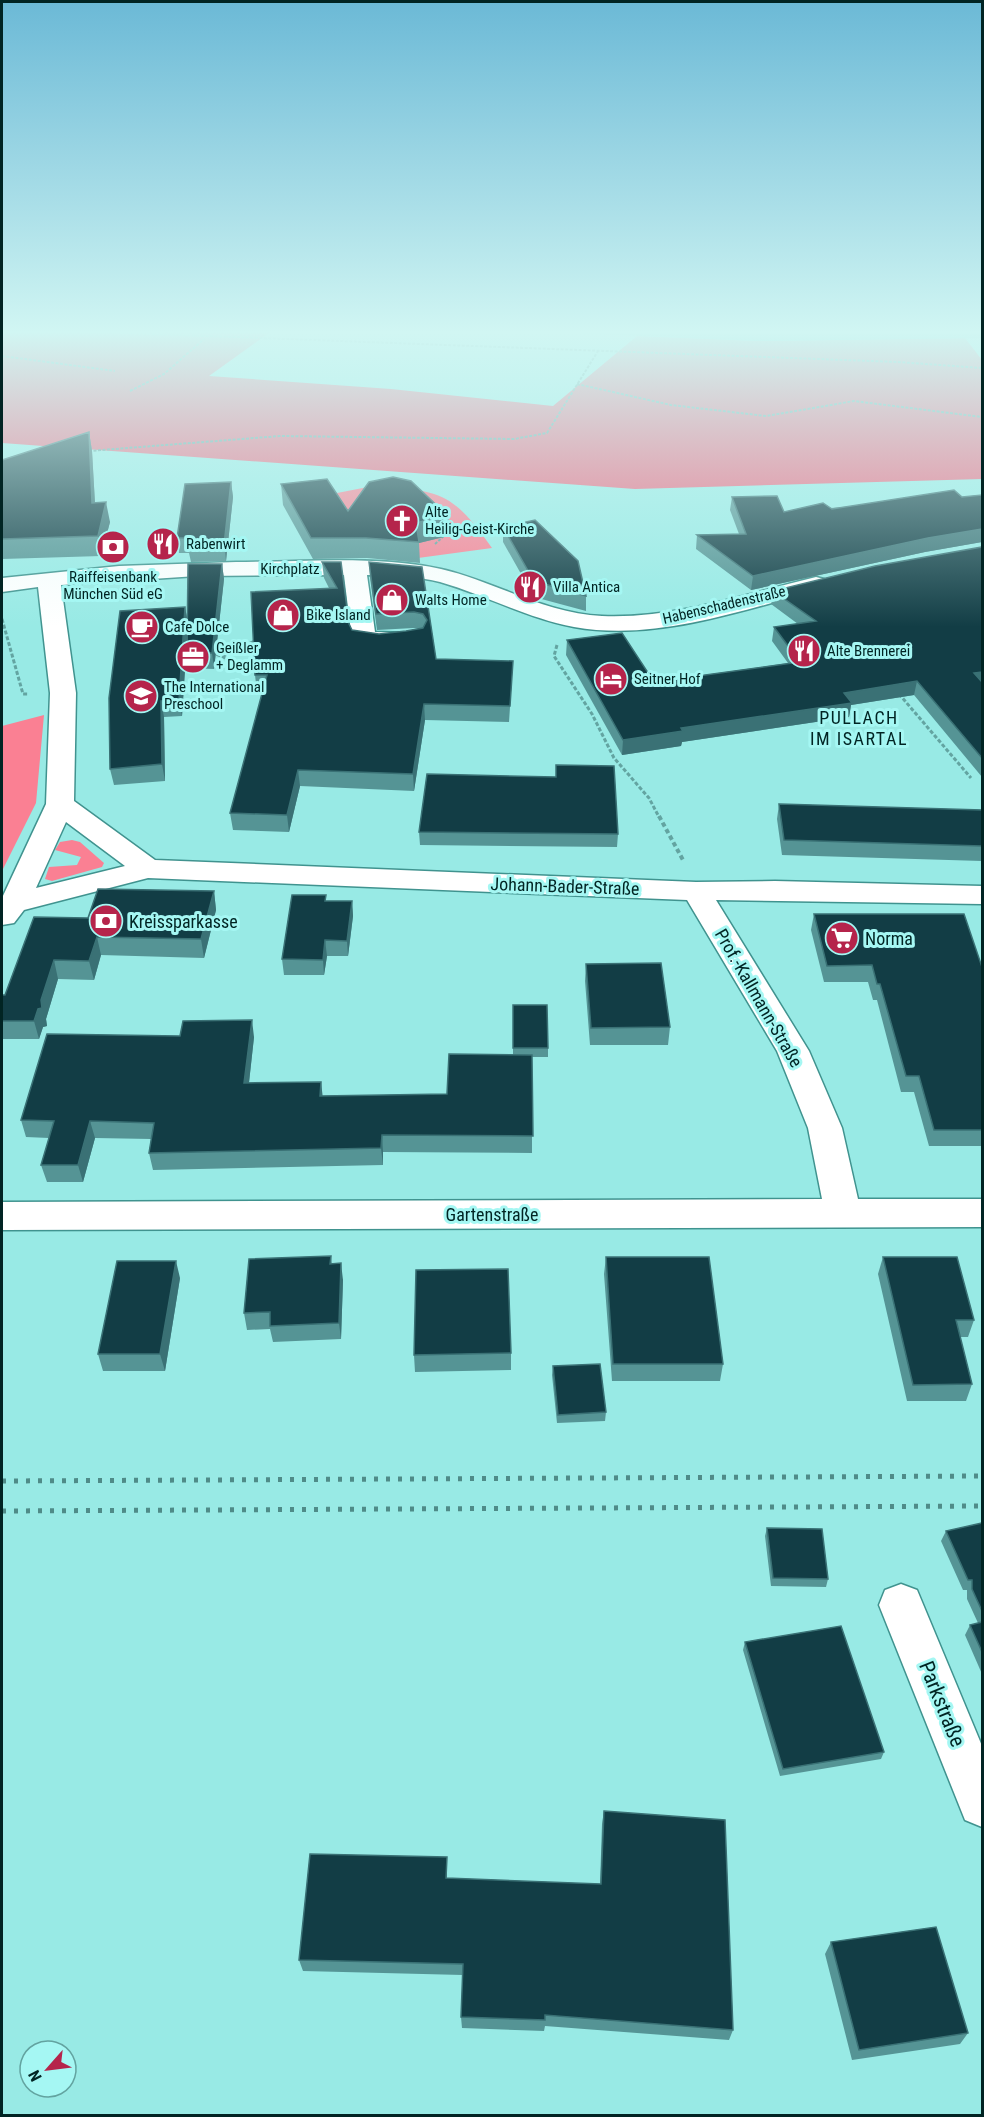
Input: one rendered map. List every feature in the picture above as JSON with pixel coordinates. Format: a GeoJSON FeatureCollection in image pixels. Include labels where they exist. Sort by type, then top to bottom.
{"type":"FeatureCollection","features":[{"type":"Feature","properties":{"kind":"street"},"geometry":{"type":"LineString","coordinates":[[2,564],[290,552]]}},
{"type":"Feature","properties":{"kind":"street"},"geometry":{"type":"LineString","coordinates":[[355,569],[364,640],[414,637]]}},
{"type":"Feature","properties":{"kind":"street","name":"Kirchplatz"},"geometry":{"type":"LineString","coordinates":[[2,585],[48,579],[201,570],[355,569],[423,572],[571,620]]}},
{"type":"Feature","properties":{"kind":"street","name":"Habenschadenstraße"},"geometry":{"type":"LineString","coordinates":[[571,620],[626,625],[655,621],[843,578]]}},
{"type":"Feature","properties":{"kind":"street"},"geometry":{"type":"LineString","coordinates":[[8,911],[60,804],[63,693],[48,579]]}},
{"type":"Feature","properties":{"kind":"street"},"geometry":{"type":"LineString","coordinates":[[60,804],[148,869]]}},
{"type":"Feature","properties":{"kind":"street","name":"Johann-Bader-Straße"},"geometry":{"type":"LineString","coordinates":[[8,911],[148,869],[696,891],[775,890],[982,895]]}},
{"type":"Feature","properties":{"kind":"street","name":"Prof.-Kallmann-Straße"},"geometry":{"type":"LineString","coordinates":[[696,891],[793,1051],[825,1128],[843,1212]]}},
{"type":"Feature","properties":{"kind":"street","name":"Gartenstraße"},"geometry":{"type":"LineString","coordinates":[[2,1216],[982,1213]]}},
{"type":"Feature","properties":{"kind":"street","name":"Parkstraße"},"geometry":{"type":"LineString","coordinates":[[901,1605],[982,1803]]}},
{"type":"Feature","properties":{"kind":"path"},"geometry":{"type":"LineString","coordinates":[[84,451],[280,436],[514,439],[547,434],[550,429]]}},
{"type":"Feature","properties":{"kind":"path"},"geometry":{"type":"LineString","coordinates":[[428,546],[436,544],[447,534],[448,520],[441,513]]}},
{"type":"Feature","properties":{"kind":"path"},"geometry":{"type":"LineString","coordinates":[[571,620],[558,638],[554,656],[591,714],[614,758],[649,798],[687,869],[696,891]]}},
{"type":"Feature","properties":{"kind":"path"},"geometry":{"type":"LineString","coordinates":[[211,645],[220,644],[220,640]]}},
{"type":"Feature","properties":{"kind":"path"},"geometry":{"type":"LineString","coordinates":[[222,656],[257,640]]}},
{"type":"Feature","properties":{"kind":"path"},"geometry":{"type":"LineString","coordinates":[[202,649],[243,665],[255,664]]}},
{"type":"Feature","properties":{"kind":"path"},"geometry":{"type":"LineString","coordinates":[[896,691],[971,778]]}},
{"type":"Feature","properties":{"kind":"shaded area"},"geometry":{"type":"Polygon","coordinates":[[[2,429],[982,429],[982,479],[635,489],[2,443],[2,429]]]}},
{"type":"Feature","properties":{"kind":"shaded area"},"geometry":{"type":"Polygon","coordinates":[[[378,485],[418,490],[445,498],[467,516],[492,548],[418,558],[378,558],[332,494],[378,485]]]}},
{"type":"Feature","properties":{"kind":"shaded area"},"geometry":{"type":"Polygon","coordinates":[[[44,715],[36,803],[2,871],[2,726],[44,715]]]}},
{"type":"Feature","properties":{"kind":"shaded area"},"geometry":{"type":"Polygon","coordinates":[[[72,840],[80,842],[104,863],[102,867],[52,881],[45,879],[49,867],[77,865],[81,857],[55,850],[60,842],[72,840]]]}},
{"type":"Feature","properties":{"kind":"building"},"geometry":{"type":"Polygon","coordinates":[[[89,432],[92,503],[106,502],[98,536],[2,539],[2,460],[89,432]]]}},
{"type":"Feature","properties":{"kind":"building"},"geometry":{"type":"Polygon","coordinates":[[[393,477],[411,481],[447,515],[416,523],[419,542],[366,538],[311,538],[281,484],[327,479],[348,511],[369,482],[393,477]]]}},
{"type":"Feature","properties":{"kind":"building"},"geometry":{"type":"Polygon","coordinates":[[[231,482],[224,545],[188,546],[188,538],[177,538],[185,484],[231,482]]]}},
{"type":"Feature","properties":{"kind":"building"},"geometry":{"type":"Polygon","coordinates":[[[954,490],[962,497],[982,495],[982,529],[928,538],[753,576],[697,535],[746,534],[732,497],[777,496],[784,512],[823,503],[832,509],[954,490]]]}},
{"type":"Feature","properties":{"kind":"building"},"geometry":{"type":"Polygon","coordinates":[[[535,520],[578,561],[586,596],[534,581],[503,527],[535,520]]]}},
{"type":"Feature","properties":{"kind":"building"},"geometry":{"type":"Polygon","coordinates":[[[982,547],[982,672],[974,673],[982,682],[982,758],[917,681],[844,693],[852,703],[681,728],[683,731],[623,740],[567,640],[622,633],[654,682],[800,662],[774,627],[816,621],[773,591],[875,566],[982,547]]]}},
{"type":"Feature","properties":{"kind":"building"},"geometry":{"type":"Polygon","coordinates":[[[322,562],[341,562],[349,624],[352,630],[379,634],[423,628],[427,620],[423,614],[414,612],[376,614],[369,562],[422,567],[436,659],[513,661],[510,706],[424,704],[413,774],[298,770],[287,815],[230,813],[267,675],[255,675],[251,592],[337,588],[322,562]]]}},
{"type":"Feature","properties":{"kind":"building"},"geometry":{"type":"Polygon","coordinates":[[[188,564],[222,564],[212,653],[187,652],[188,564]]]}},
{"type":"Feature","properties":{"kind":"building"},"geometry":{"type":"Polygon","coordinates":[[[185,607],[179,700],[161,701],[162,764],[110,769],[109,698],[120,611],[185,607]]]}},
{"type":"Feature","properties":{"kind":"building"},"geometry":{"type":"Polygon","coordinates":[[[556,765],[614,766],[618,834],[419,832],[427,774],[556,777],[556,765]]]}},
{"type":"Feature","properties":{"kind":"building"},"geometry":{"type":"Polygon","coordinates":[[[779,804],[982,810],[982,846],[784,840],[779,804]]]}},
{"type":"Feature","properties":{"kind":"building"},"geometry":{"type":"Polygon","coordinates":[[[98,889],[214,891],[201,939],[97,937],[89,961],[54,960],[41,1000],[42,1008],[38,1009],[34,1021],[2,1021],[2,995],[5,995],[34,917],[88,918],[98,889]]]}},
{"type":"Feature","properties":{"kind":"building"},"geometry":{"type":"Polygon","coordinates":[[[292,895],[326,895],[325,901],[352,901],[347,941],[325,940],[323,960],[282,959],[292,895]]]}},
{"type":"Feature","properties":{"kind":"building"},"geometry":{"type":"Polygon","coordinates":[[[814,914],[964,914],[982,967],[982,1130],[934,1130],[919,1076],[906,1076],[880,984],[877,984],[872,965],[827,966],[814,914]]]}},
{"type":"Feature","properties":{"kind":"building"},"geometry":{"type":"Polygon","coordinates":[[[661,963],[670,1027],[591,1028],[586,964],[661,963]]]}},
{"type":"Feature","properties":{"kind":"building"},"geometry":{"type":"Polygon","coordinates":[[[513,1005],[547,1005],[548,1048],[513,1048],[513,1005]]]}},
{"type":"Feature","properties":{"kind":"building"},"geometry":{"type":"Polygon","coordinates":[[[252,1020],[244,1083],[321,1082],[320,1096],[447,1094],[449,1054],[532,1055],[533,1136],[382,1135],[381,1148],[149,1153],[154,1123],[90,1121],[78,1165],[41,1165],[54,1121],[21,1120],[47,1034],[180,1036],[183,1021],[252,1020]]]}},
{"type":"Feature","properties":{"kind":"building"},"geometry":{"type":"Polygon","coordinates":[[[331,1256],[330,1264],[341,1263],[339,1323],[270,1326],[270,1312],[244,1313],[249,1259],[331,1256]]]}},
{"type":"Feature","properties":{"kind":"building"},"geometry":{"type":"Polygon","coordinates":[[[606,1257],[709,1257],[723,1364],[613,1364],[606,1257]]]}},
{"type":"Feature","properties":{"kind":"building"},"geometry":{"type":"Polygon","coordinates":[[[883,1257],[957,1257],[974,1320],[956,1320],[972,1384],[913,1385],[883,1257]]]}},
{"type":"Feature","properties":{"kind":"building"},"geometry":{"type":"Polygon","coordinates":[[[117,1261],[176,1261],[160,1354],[98,1354],[117,1261]]]}},
{"type":"Feature","properties":{"kind":"building"},"geometry":{"type":"Polygon","coordinates":[[[508,1269],[511,1353],[414,1355],[416,1270],[508,1269]]]}},
{"type":"Feature","properties":{"kind":"building"},"geometry":{"type":"Polygon","coordinates":[[[600,1364],[606,1412],[558,1415],[553,1366],[600,1364]]]}},
{"type":"Feature","properties":{"kind":"building"},"geometry":{"type":"Polygon","coordinates":[[[982,1523],[982,1611],[972,1589],[972,1580],[968,1580],[946,1531],[982,1523]]]}},
{"type":"Feature","properties":{"kind":"building"},"geometry":{"type":"Polygon","coordinates":[[[767,1528],[822,1529],[828,1579],[773,1578],[767,1528]]]}},
{"type":"Feature","properties":{"kind":"building"},"geometry":{"type":"Polygon","coordinates":[[[982,1622],[982,1652],[970,1625],[982,1622]]]}},
{"type":"Feature","properties":{"kind":"building"},"geometry":{"type":"Polygon","coordinates":[[[841,1626],[884,1752],[783,1769],[745,1642],[841,1626]]]}},
{"type":"Feature","properties":{"kind":"building"},"geometry":{"type":"Polygon","coordinates":[[[604,1811],[725,1820],[733,2030],[545,2015],[545,2020],[461,2017],[463,1964],[299,1960],[310,1854],[447,1857],[446,1878],[601,1884],[604,1811]]]}},
{"type":"Feature","properties":{"kind":"building"},"geometry":{"type":"Polygon","coordinates":[[[936,1927],[968,2033],[859,2050],[831,1942],[936,1927]]]}},
{"type":"Feature","properties":{"kind":"railway"},"geometry":{"type":"LineString","coordinates":[[2,1481],[982,1476]]}},
{"type":"Feature","properties":{"kind":"railway"},"geometry":{"type":"LineString","coordinates":[[2,1511],[982,1506]]}},
{"type":"Feature","properties":{"kind":"place","name":"Alte Heilig-Geist-Kirche"},"geometry":{"type":"Point","coordinates":[402,521]}},
{"type":"Feature","properties":{"kind":"place","name":"Rabenwirt"},"geometry":{"type":"Point","coordinates":[163,544]}},
{"type":"Feature","properties":{"kind":"place","name":"Raiffeisenbank München Süd eG"},"geometry":{"type":"Point","coordinates":[113,547]}},
{"type":"Feature","properties":{"kind":"place","name":"Villa Antica"},"geometry":{"type":"Point","coordinates":[530,587]}},
{"type":"Feature","properties":{"kind":"place","name":"Walts Home"},"geometry":{"type":"Point","coordinates":[392,600]}},
{"type":"Feature","properties":{"kind":"place","name":"Bike Island"},"geometry":{"type":"Point","coordinates":[283,615]}},
{"type":"Feature","properties":{"kind":"place","name":"Cafe Dolce"},"geometry":{"type":"Point","coordinates":[142,627]}},
{"type":"Feature","properties":{"kind":"place","name":"Alte Brennerei"},"geometry":{"type":"Point","coordinates":[804,651]}},
{"type":"Feature","properties":{"kind":"place","name":"Geißler + Deglamm"},"geometry":{"type":"Point","coordinates":[193,657]}},
{"type":"Feature","properties":{"kind":"place","name":"Seitner Hof"},"geometry":{"type":"Point","coordinates":[611,679]}},
{"type":"Feature","properties":{"kind":"place","name":"The International Preschool"},"geometry":{"type":"Point","coordinates":[141,696]}},
{"type":"Feature","properties":{"kind":"place","name":"Kreissparkasse"},"geometry":{"type":"Point","coordinates":[106,921]}},
{"type":"Feature","properties":{"kind":"place","name":"Norma"},"geometry":{"type":"Point","coordinates":[842,938]}},
{"type":"Feature","properties":{"kind":"district","name":"PULLACH IM ISARTAL"},"geometry":{"type":"Point","coordinates":[859,727]}}]}
